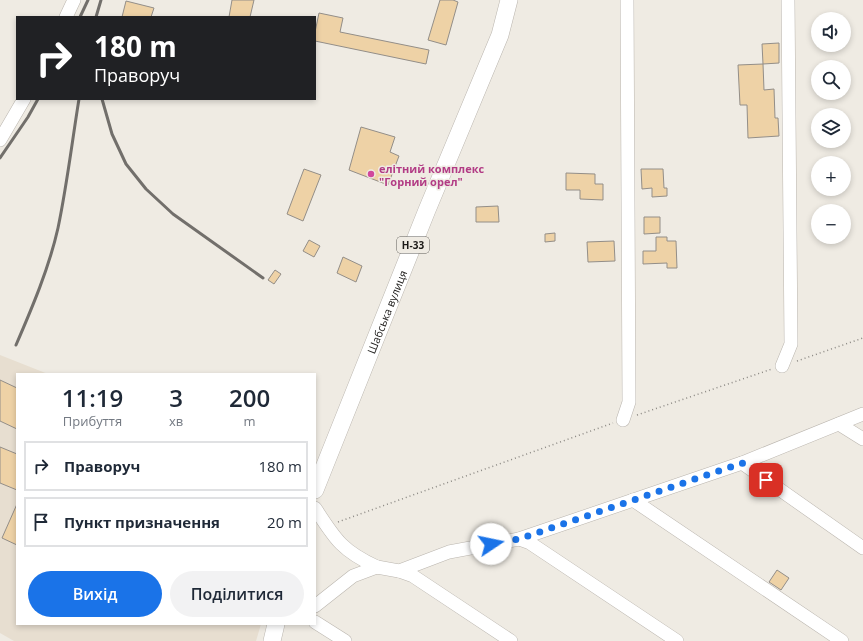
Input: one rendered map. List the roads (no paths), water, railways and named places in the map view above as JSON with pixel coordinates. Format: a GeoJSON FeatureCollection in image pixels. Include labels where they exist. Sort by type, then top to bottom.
{"type":"FeatureCollection","features":[{"type":"Feature","properties":{"kind":"main road","name":"Шабська вулиця"},"geometry":{"type":"LineString","coordinates":[[316,487],[424,217],[500,35],[509,0]]}},
{"type":"Feature","properties":{"kind":"main road"},"geometry":{"type":"LineString","coordinates":[[272,641],[276,625]]}},
{"type":"Feature","properties":{"kind":"street"},"geometry":{"type":"LineString","coordinates":[[66,16],[74,0]]}},
{"type":"Feature","properties":{"kind":"street"},"geometry":{"type":"LineString","coordinates":[[623,420],[629,402],[627,0]]}},
{"type":"Feature","properties":{"kind":"street"},"geometry":{"type":"LineString","coordinates":[[782,366],[791,344],[788,0]]}},
{"type":"Feature","properties":{"kind":"street"},"geometry":{"type":"LineString","coordinates":[[0,140],[23,100]]}},
{"type":"Feature","properties":{"kind":"street"},"geometry":{"type":"LineString","coordinates":[[399,571],[449,552],[519,539],[742,463],[863,414]]}},
{"type":"Feature","properties":{"kind":"street"},"geometry":{"type":"LineString","coordinates":[[839,424],[863,439]]}},
{"type":"Feature","properties":{"kind":"street"},"geometry":{"type":"LineString","coordinates":[[742,463],[863,548]]}},
{"type":"Feature","properties":{"kind":"street"},"geometry":{"type":"LineString","coordinates":[[633,500],[842,641]]}},
{"type":"Feature","properties":{"kind":"street"},"geometry":{"type":"LineString","coordinates":[[316,510],[334,538],[346,550],[359,559],[377,567],[399,571],[413,576],[511,641]]}},
{"type":"Feature","properties":{"kind":"street"},"geometry":{"type":"LineString","coordinates":[[519,539],[530,543],[677,641]]}},
{"type":"Feature","properties":{"kind":"street"},"geometry":{"type":"LineString","coordinates":[[316,605],[354,576],[377,567]]}},
{"type":"Feature","properties":{"kind":"street"},"geometry":{"type":"LineString","coordinates":[[316,623],[345,641]]}},
{"type":"Feature","properties":{"kind":"railway"},"geometry":{"type":"LineString","coordinates":[[80,16],[88,0]]}},
{"type":"Feature","properties":{"kind":"railway"},"geometry":{"type":"LineString","coordinates":[[96,16],[101,0]]}},
{"type":"Feature","properties":{"kind":"railway"},"geometry":{"type":"LineString","coordinates":[[0,158],[28,117],[37,100]]}},
{"type":"Feature","properties":{"kind":"railway"},"geometry":{"type":"LineString","coordinates":[[16,345],[40,288],[58,228],[79,100]]}},
{"type":"Feature","properties":{"kind":"railway"},"geometry":{"type":"LineString","coordinates":[[102,100],[112,134],[126,164],[146,189],[173,214],[263,278]]}},
{"type":"Feature","properties":{"kind":"place","name":"елітний комплекс \"Горний орел\""},"geometry":{"type":"Point","coordinates":[371,174]}}]}
